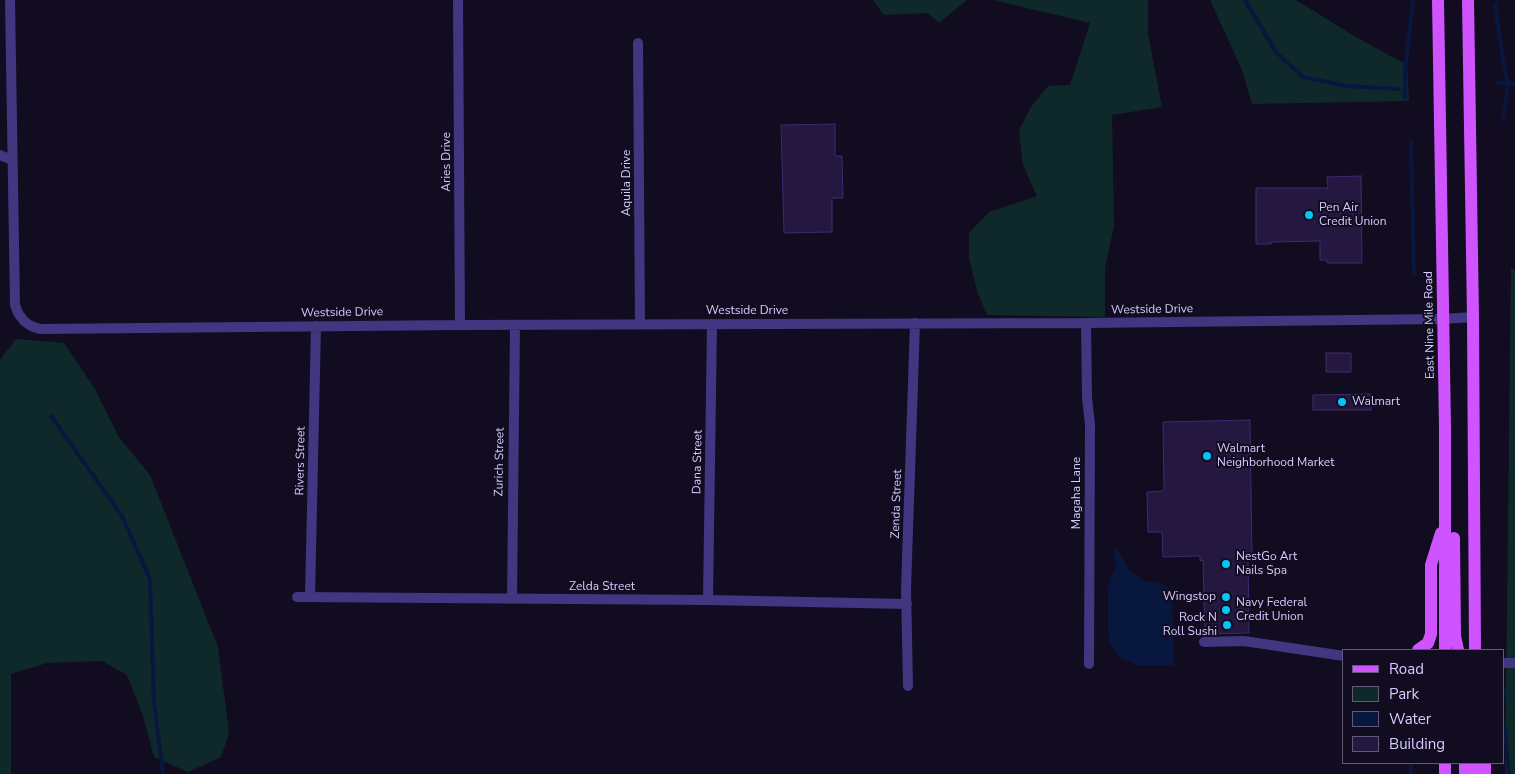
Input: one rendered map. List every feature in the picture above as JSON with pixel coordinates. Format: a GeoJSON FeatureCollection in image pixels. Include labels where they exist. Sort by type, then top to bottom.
{"type":"FeatureCollection","features":[{"type":"Feature","properties":{"kind":"main road","name":"East Nine Mile Road"},"geometry":{"type":"LineString","coordinates":[[1438,0],[1444,354],[1445,649]]}},
{"type":"Feature","properties":{"kind":"main road"},"geometry":{"type":"LineString","coordinates":[[1468,0],[1474,317],[1475,649]]}},
{"type":"Feature","properties":{"kind":"main road"},"geometry":{"type":"LineString","coordinates":[[1444,354],[1452,399],[1455,636],[1458,649]]}},
{"type":"Feature","properties":{"kind":"main road"},"geometry":{"type":"LineString","coordinates":[[1419,649],[1428,643],[1431,634],[1431,565],[1445,521]]}},
{"type":"Feature","properties":{"kind":"street"},"geometry":{"type":"LineString","coordinates":[[0,155],[12,160],[10,0]]}},
{"type":"Feature","properties":{"kind":"street","name":"Aries Drive"},"geometry":{"type":"LineString","coordinates":[[458,0],[460,325]]}},
{"type":"Feature","properties":{"kind":"street","name":"Aquila Drive"},"geometry":{"type":"LineString","coordinates":[[638,43],[640,324]]}},
{"type":"Feature","properties":{"kind":"street","name":"Westside Drive"},"geometry":{"type":"LineString","coordinates":[[12,160],[15,305],[24,321],[40,329],[460,325],[1086,323],[1443,319],[1474,317]]}},
{"type":"Feature","properties":{"kind":"street","name":"Zenda Street"},"geometry":{"type":"LineString","coordinates":[[908,686],[906,589],[915,323]]}},
{"type":"Feature","properties":{"kind":"street","name":"Magaha Lane"},"geometry":{"type":"LineString","coordinates":[[1086,323],[1087,398],[1090,424],[1089,664]]}},
{"type":"Feature","properties":{"kind":"street","name":"Dana Street"},"geometry":{"type":"LineString","coordinates":[[708,600],[712,324]]}},
{"type":"Feature","properties":{"kind":"street","name":"Zurich Street"},"geometry":{"type":"LineString","coordinates":[[512,599],[515,325]]}},
{"type":"Feature","properties":{"kind":"street","name":"Rivers Street"},"geometry":{"type":"LineString","coordinates":[[310,597],[316,326]]}},
{"type":"Feature","properties":{"kind":"street","name":"Zelda Street"},"geometry":{"type":"LineString","coordinates":[[297,597],[356,599],[708,600],[907,604]]}},
{"type":"Feature","properties":{"kind":"street"},"geometry":{"type":"LineString","coordinates":[[1204,642],[1244,641],[1342,656]]}},
{"type":"Feature","properties":{"kind":"green space"},"geometry":{"type":"Polygon","coordinates":[[[873,0],[967,0],[939,23],[928,13],[884,15],[873,0]]]}},
{"type":"Feature","properties":{"kind":"green space"},"geometry":{"type":"Polygon","coordinates":[[[993,0],[1148,0],[1148,34],[1162,107],[1112,115],[1114,226],[1105,268],[1105,317],[987,315],[977,291],[969,258],[969,233],[989,212],[1037,196],[1023,165],[1019,130],[1031,107],[1048,86],[1070,85],[1090,23],[993,0]]]}},
{"type":"Feature","properties":{"kind":"green space"},"geometry":{"type":"Polygon","coordinates":[[[1210,0],[1296,0],[1354,36],[1407,65],[1409,101],[1252,104],[1242,70],[1210,0]]]}},
{"type":"Feature","properties":{"kind":"green space"},"geometry":{"type":"Polygon","coordinates":[[[1511,269],[1515,269],[1515,774],[1505,774],[1511,269]]]}},
{"type":"Feature","properties":{"kind":"green space"},"geometry":{"type":"Polygon","coordinates":[[[16,339],[64,343],[95,389],[118,436],[150,475],[218,647],[229,733],[221,757],[188,772],[154,757],[143,716],[127,675],[102,661],[47,663],[11,674],[11,774],[0,774],[0,360],[16,339]]]}},
{"type":"Feature","properties":{"kind":"water"},"geometry":{"type":"Polygon","coordinates":[[[1114,549],[1117,549],[1129,570],[1144,581],[1168,587],[1172,595],[1174,666],[1136,665],[1120,657],[1110,643],[1108,631],[1108,588],[1116,568],[1114,549]]]}},
{"type":"Feature","properties":{"kind":"building"},"geometry":{"type":"Polygon","coordinates":[[[835,124],[835,156],[842,156],[843,198],[832,198],[832,232],[784,233],[781,125],[835,124]]]}},
{"type":"Feature","properties":{"kind":"building","name":"Pen Air Credit Union"},"geometry":{"type":"Polygon","coordinates":[[[1361,176],[1362,263],[1327,263],[1327,260],[1320,260],[1320,241],[1256,244],[1256,188],[1328,188],[1327,177],[1361,176]]]}},
{"type":"Feature","properties":{"kind":"building"},"geometry":{"type":"Polygon","coordinates":[[[1326,353],[1351,353],[1351,372],[1326,372],[1326,353]]]}},
{"type":"Feature","properties":{"kind":"building","name":"Walmart"},"geometry":{"type":"Polygon","coordinates":[[[1370,394],[1371,410],[1313,410],[1313,395],[1370,394]]]}},
{"type":"Feature","properties":{"kind":"building","name":"Walmart Neighborhood Market"},"geometry":{"type":"Polygon","coordinates":[[[1250,420],[1252,555],[1248,555],[1249,633],[1205,634],[1203,560],[1200,561],[1200,556],[1163,557],[1162,532],[1148,532],[1147,492],[1164,491],[1163,422],[1250,420]]]}},
{"type":"Feature","properties":{"kind":"waterway"},"geometry":{"type":"LineString","coordinates":[[1245,0],[1276,52],[1303,77],[1347,86],[1399,89]]}},
{"type":"Feature","properties":{"kind":"waterway"},"geometry":{"type":"LineString","coordinates":[[1405,97],[1405,71],[1413,0]]}},
{"type":"Feature","properties":{"kind":"waterway"},"geometry":{"type":"LineString","coordinates":[[1495,4],[1504,68],[1508,83],[1503,118]]}},
{"type":"Feature","properties":{"kind":"waterway"},"geometry":{"type":"LineString","coordinates":[[1498,83],[1515,83]]}},
{"type":"Feature","properties":{"kind":"waterway"},"geometry":{"type":"LineString","coordinates":[[1411,141],[1414,274]]}},
{"type":"Feature","properties":{"kind":"waterway"},"geometry":{"type":"LineString","coordinates":[[51,416],[122,516],[150,579],[154,702],[163,774]]}},
{"type":"Feature","properties":{"kind":"waterway"},"geometry":{"type":"LineString","coordinates":[[1505,734],[1509,774]]}},
{"type":"Feature","properties":{"kind":"waterway"},"geometry":{"type":"LineString","coordinates":[[1411,764],[1411,774]]}},
{"type":"Feature","properties":{"kind":"place","name":"Pen Air Credit Union"},"geometry":{"type":"Point","coordinates":[1309,215]}},
{"type":"Feature","properties":{"kind":"place","name":"Walmart"},"geometry":{"type":"Point","coordinates":[1342,402]}},
{"type":"Feature","properties":{"kind":"place","name":"Walmart Neighborhood Market"},"geometry":{"type":"Point","coordinates":[1207,456]}},
{"type":"Feature","properties":{"kind":"place","name":"NestGo Art Nails Spa"},"geometry":{"type":"Point","coordinates":[1226,564]}},
{"type":"Feature","properties":{"kind":"place","name":"Wingstop"},"geometry":{"type":"Point","coordinates":[1226,597]}},
{"type":"Feature","properties":{"kind":"place","name":"Navy Federal Credit Union"},"geometry":{"type":"Point","coordinates":[1226,610]}},
{"type":"Feature","properties":{"kind":"place","name":"Rock N Roll Sushi"},"geometry":{"type":"Point","coordinates":[1227,625]}}]}
